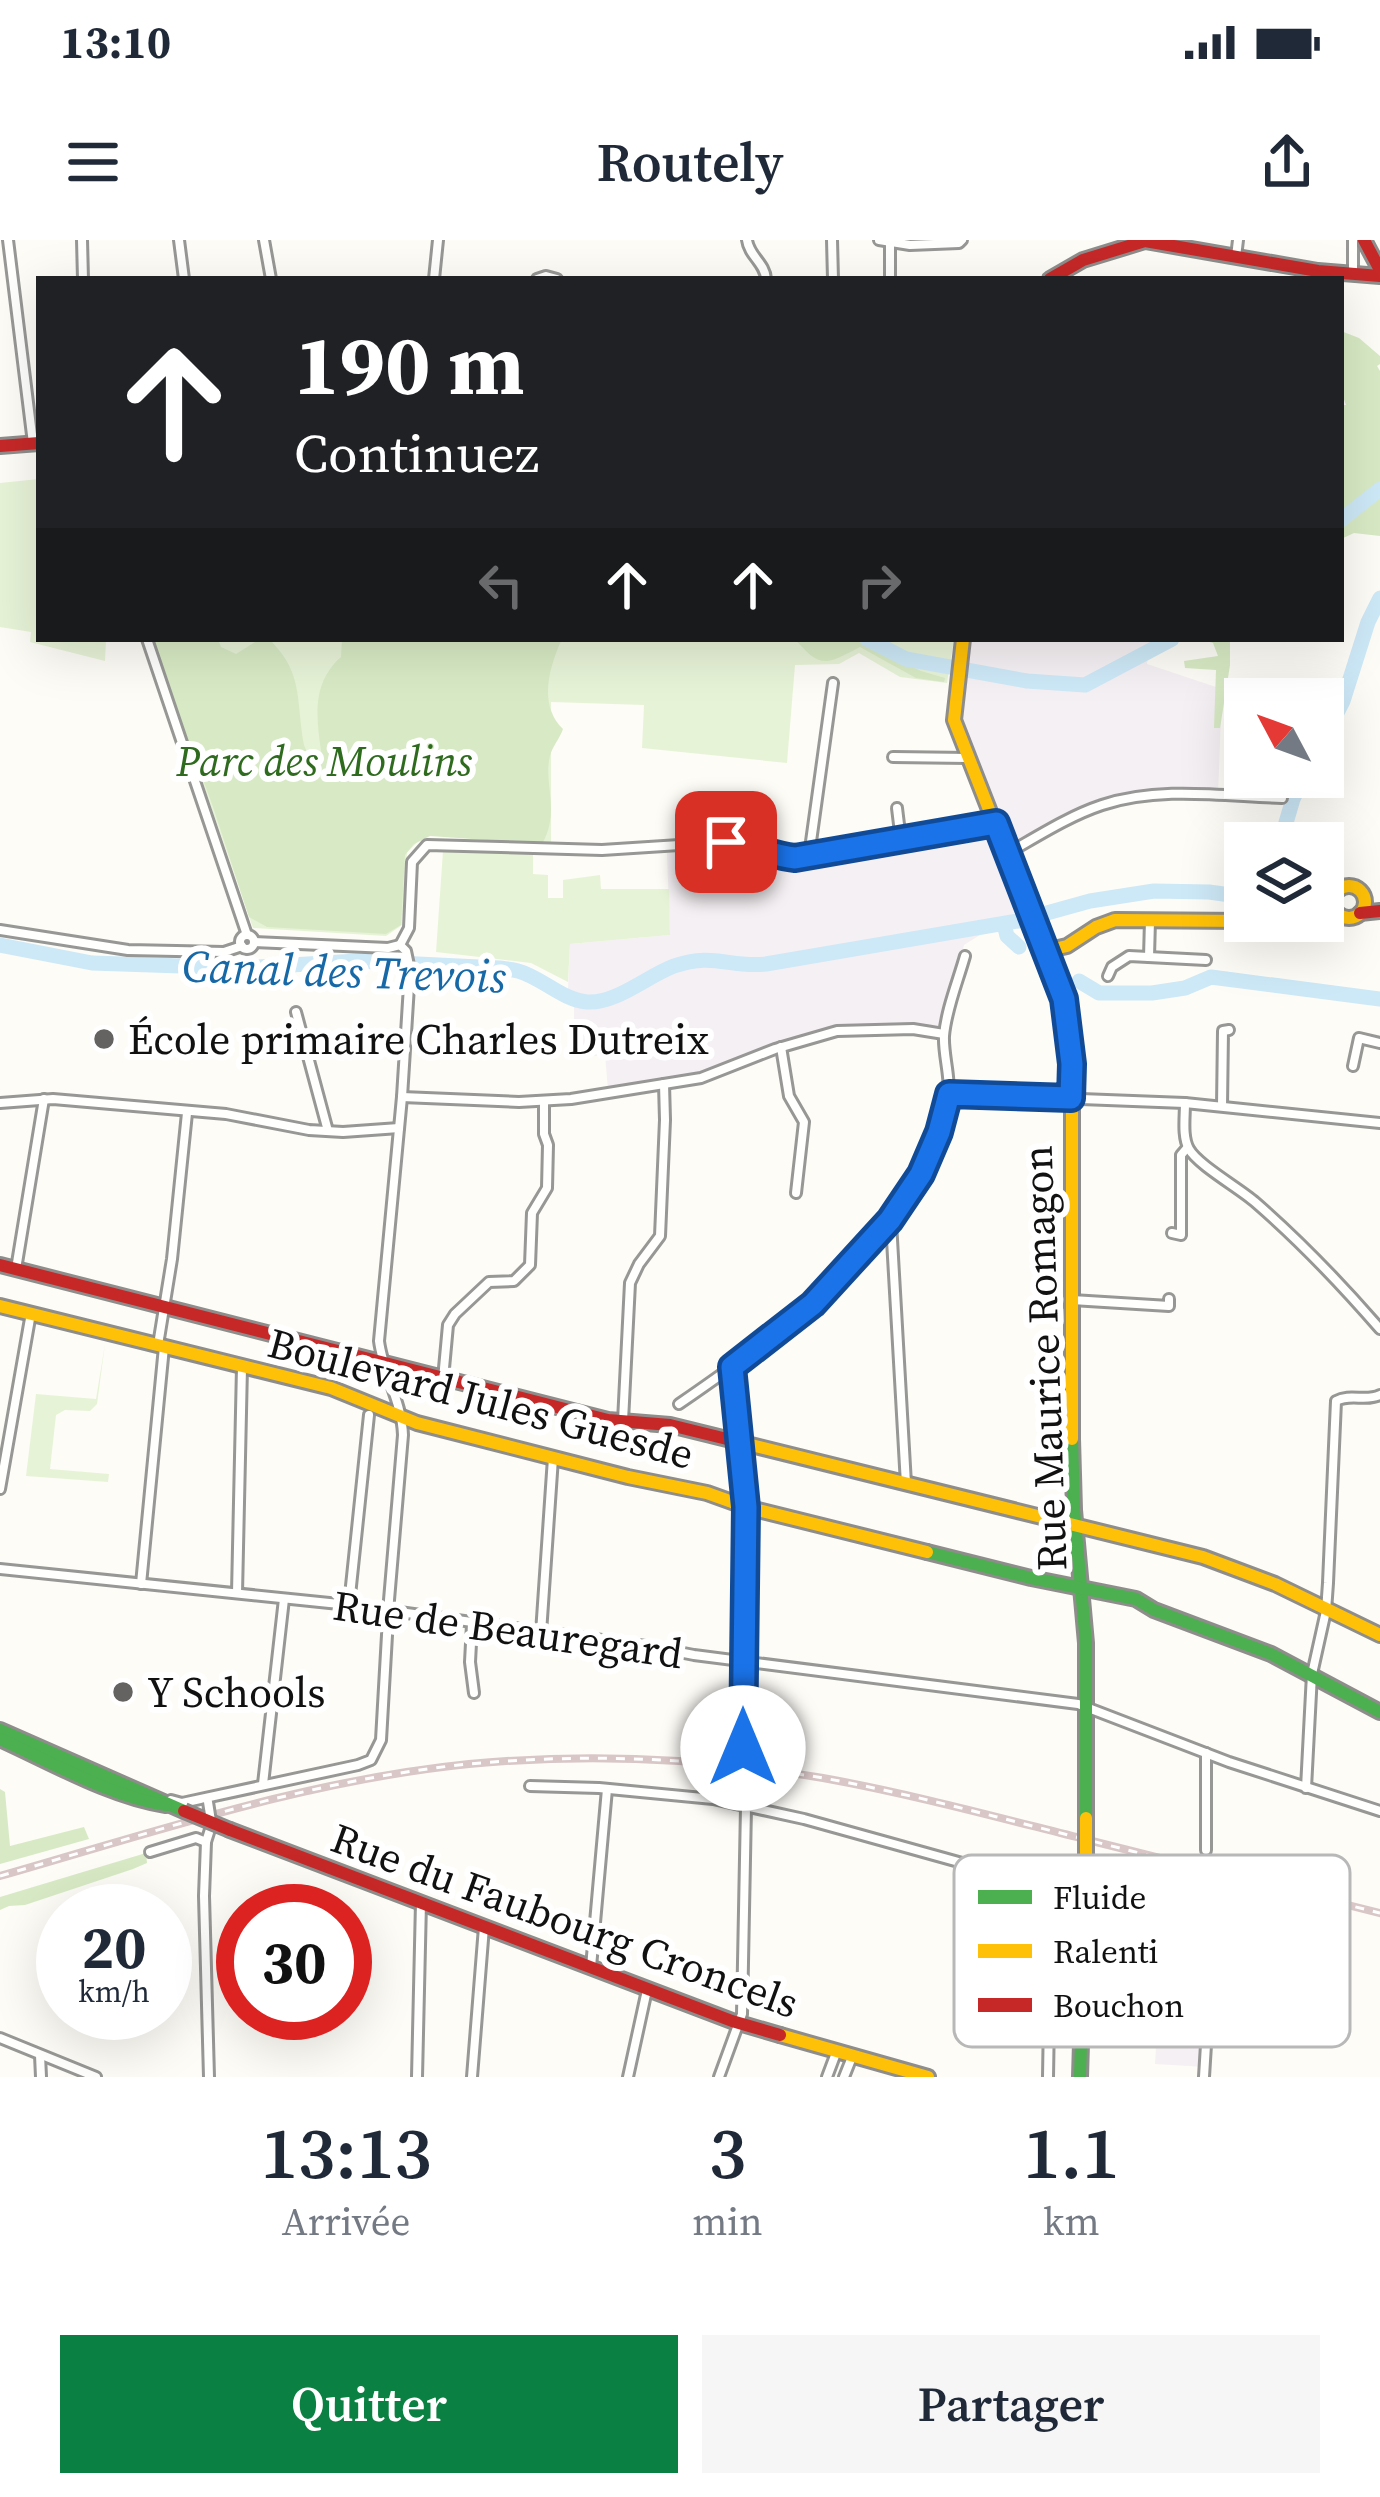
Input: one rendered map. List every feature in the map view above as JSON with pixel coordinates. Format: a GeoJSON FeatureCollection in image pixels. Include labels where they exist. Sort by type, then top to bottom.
{"type":"FeatureCollection","features":[{"type":"Feature","properties":{"kind":"street"},"geometry":{"type":"LineString","coordinates":[[0,446],[36,443],[8,240]]}},
{"type":"Feature","properties":{"kind":"street"},"geometry":{"type":"LineString","coordinates":[[82,240],[83,276]]}},
{"type":"Feature","properties":{"kind":"street"},"geometry":{"type":"LineString","coordinates":[[179,240],[184,276]]}},
{"type":"Feature","properties":{"kind":"street"},"geometry":{"type":"LineString","coordinates":[[264,240],[270,276]]}},
{"type":"Feature","properties":{"kind":"street"},"geometry":{"type":"LineString","coordinates":[[434,276],[438,240]]}},
{"type":"Feature","properties":{"kind":"street"},"geometry":{"type":"LineString","coordinates":[[747,240],[748,251],[765,276]]}},
{"type":"Feature","properties":{"kind":"street"},"geometry":{"type":"LineString","coordinates":[[832,240],[833,276]]}},
{"type":"Feature","properties":{"kind":"street"},"geometry":{"type":"LineString","coordinates":[[879,240],[910,245],[962,240]]}},
{"type":"Feature","properties":{"kind":"street"},"geometry":{"type":"LineString","coordinates":[[1236,257],[1238,240]]}},
{"type":"Feature","properties":{"kind":"street"},"geometry":{"type":"LineString","coordinates":[[1353,240],[1355,275]]}},
{"type":"Feature","properties":{"kind":"street"},"geometry":{"type":"LineString","coordinates":[[1055,276],[1083,260],[1145,241],[1355,275],[1380,273],[1364,240]]}},
{"type":"Feature","properties":{"kind":"street"},"geometry":{"type":"LineString","coordinates":[[890,241],[890,276]]}},
{"type":"Feature","properties":{"kind":"street"},"geometry":{"type":"LineString","coordinates":[[148,642],[250,938]]}},
{"type":"Feature","properties":{"kind":"street","name":"Rue Maurice Romagon"},"geometry":{"type":"LineString","coordinates":[[963,642],[955,720],[1064,999],[1072,1064],[1070,1300],[1075,1526],[1083,1589],[1087,1707],[1086,1855]]}},
{"type":"Feature","properties":{"kind":"street"},"geometry":{"type":"LineString","coordinates":[[809,856],[833,683]]}},
{"type":"Feature","properties":{"kind":"street"},"geometry":{"type":"LineString","coordinates":[[893,757],[970,758]]}},
{"type":"Feature","properties":{"kind":"street"},"geometry":{"type":"LineString","coordinates":[[1008,853],[1090,810],[1129,799],[1224,795]]}},
{"type":"Feature","properties":{"kind":"street"},"geometry":{"type":"LineString","coordinates":[[897,808],[901,841]]}},
{"type":"Feature","properties":{"kind":"street"},"geometry":{"type":"LineString","coordinates":[[150,1852],[196,1838],[205,1815],[263,1784],[371,1760],[381,1740],[403,1418],[379,1341],[402,1097],[410,970],[403,948],[409,928],[412,862],[428,845],[602,850],[726,842],[754,846],[779,857],[809,856],[996,823]]}},
{"type":"Feature","properties":{"kind":"street"},"geometry":{"type":"LineString","coordinates":[[1344,886],[1358,889],[1380,907]]}},
{"type":"Feature","properties":{"kind":"street"},"geometry":{"type":"LineString","coordinates":[[1360,913],[1364,898]]}},
{"type":"Feature","properties":{"kind":"street"},"geometry":{"type":"LineString","coordinates":[[1344,916],[1380,907]]}},
{"type":"Feature","properties":{"kind":"street"},"geometry":{"type":"LineString","coordinates":[[1149,957],[1150,919]]}},
{"type":"Feature","properties":{"kind":"street"},"geometry":{"type":"LineString","coordinates":[[1045,951],[1067,946],[1115,920],[1224,921]]}},
{"type":"Feature","properties":{"kind":"street"},"geometry":{"type":"LineString","coordinates":[[0,929],[128,950],[224,952],[242,946],[241,938],[403,948]]}},
{"type":"Feature","properties":{"kind":"street"},"geometry":{"type":"LineString","coordinates":[[679,1404],[813,1304],[890,1220],[921,1174],[949,1094],[944,1034],[965,956]]}},
{"type":"Feature","properties":{"kind":"street"},"geometry":{"type":"LineString","coordinates":[[1108,976],[1129,956],[1206,960]]}},
{"type":"Feature","properties":{"kind":"street"},"geometry":{"type":"LineString","coordinates":[[296,1012],[328,1131]]}},
{"type":"Feature","properties":{"kind":"street"},"geometry":{"type":"LineString","coordinates":[[402,1097],[544,1101],[700,1078],[837,1031],[913,1029],[944,1034]]}},
{"type":"Feature","properties":{"kind":"street"},"geometry":{"type":"LineString","coordinates":[[1222,1106],[1223,1031],[1229,1030]]}},
{"type":"Feature","properties":{"kind":"street"},"geometry":{"type":"LineString","coordinates":[[1353,1066],[1359,1038],[1380,1042]]}},
{"type":"Feature","properties":{"kind":"street"},"geometry":{"type":"LineString","coordinates":[[781,1047],[789,1096],[804,1122],[796,1193]]}},
{"type":"Feature","properties":{"kind":"street"},"geometry":{"type":"LineString","coordinates":[[622,1421],[631,1283],[660,1236],[664,1084]]}},
{"type":"Feature","properties":{"kind":"street"},"geometry":{"type":"LineString","coordinates":[[949,1094],[1185,1102],[1380,1124]]}},
{"type":"Feature","properties":{"kind":"street"},"geometry":{"type":"LineString","coordinates":[[0,1103],[44,1099],[226,1114],[328,1131],[399,1128]]}},
{"type":"Feature","properties":{"kind":"street"},"geometry":{"type":"LineString","coordinates":[[16,1270],[44,1099]]}},
{"type":"Feature","properties":{"kind":"street"},"geometry":{"type":"LineString","coordinates":[[443,1378],[448,1325],[455,1314],[489,1282],[514,1281],[530,1265],[532,1213],[547,1188],[544,1101]]}},
{"type":"Feature","properties":{"kind":"street"},"geometry":{"type":"LineString","coordinates":[[1172,1233],[1180,1235],[1181,1156],[1187,1148],[1185,1102]]}},
{"type":"Feature","properties":{"kind":"street"},"geometry":{"type":"LineString","coordinates":[[141,1584],[187,1113]]}},
{"type":"Feature","properties":{"kind":"street"},"geometry":{"type":"LineString","coordinates":[[1187,1148],[1288,1232],[1380,1329]]}},
{"type":"Feature","properties":{"kind":"street"},"geometry":{"type":"LineString","coordinates":[[890,1220],[905,1484]]}},
{"type":"Feature","properties":{"kind":"street","name":"Boulevard Jules Guesde"},"geometry":{"type":"LineString","coordinates":[[0,1265],[608,1420],[664,1424],[1075,1526],[1125,1534],[1202,1556],[1326,1606],[1380,1635]]}},
{"type":"Feature","properties":{"kind":"street"},"geometry":{"type":"LineString","coordinates":[[1070,1300],[1169,1306],[1169,1299]]}},
{"type":"Feature","properties":{"kind":"street","name":"Boulevard Jules Guesde"},"geometry":{"type":"LineString","coordinates":[[0,1306],[331,1388],[403,1418],[553,1458],[1136,1599],[1312,1674],[1380,1712]]}},
{"type":"Feature","properties":{"kind":"street"},"geometry":{"type":"LineString","coordinates":[[0,1489],[31,1313]]}},
{"type":"Feature","properties":{"kind":"street"},"geometry":{"type":"LineString","coordinates":[[237,1593],[242,1367]]}},
{"type":"Feature","properties":{"kind":"street"},"geometry":{"type":"LineString","coordinates":[[732,1367],[746,1507],[743,1748]]}},
{"type":"Feature","properties":{"kind":"street"},"geometry":{"type":"LineString","coordinates":[[1306,1787],[1312,1674],[1326,1606],[1336,1402],[1344,1396],[1380,1395]]}},
{"type":"Feature","properties":{"kind":"street"},"geometry":{"type":"LineString","coordinates":[[350,1605],[369,1415]]}},
{"type":"Feature","properties":{"kind":"street"},"geometry":{"type":"LineString","coordinates":[[541,1633],[553,1458]]}},
{"type":"Feature","properties":{"kind":"street","name":"Rue de Beauregard"},"geometry":{"type":"LineString","coordinates":[[0,1569],[350,1605],[1087,1707],[1380,1811]]}},
{"type":"Feature","properties":{"kind":"street"},"geometry":{"type":"LineString","coordinates":[[263,1784],[284,1599]]}},
{"type":"Feature","properties":{"kind":"street"},"geometry":{"type":"LineString","coordinates":[[472,1624],[474,1693]]}},
{"type":"Feature","properties":{"kind":"street"},"geometry":{"type":"LineString","coordinates":[[0,1730],[166,1803]]}},
{"type":"Feature","properties":{"kind":"street"},"geometry":{"type":"LineString","coordinates":[[0,1739],[145,1802],[182,1803],[205,1815]]}},
{"type":"Feature","properties":{"kind":"street"},"geometry":{"type":"LineString","coordinates":[[1206,1753],[1206,1850]]}},
{"type":"Feature","properties":{"kind":"street"},"geometry":{"type":"LineString","coordinates":[[530,1786],[713,1798],[954,1861]]}},
{"type":"Feature","properties":{"kind":"street"},"geometry":{"type":"LineString","coordinates":[[591,1968],[607,1789]]}},
{"type":"Feature","properties":{"kind":"street","name":"Rue du Faubourg Croncels"},"geometry":{"type":"LineString","coordinates":[[166,1803],[740,2024],[852,2057],[875,2070],[928,2077]]}},
{"type":"Feature","properties":{"kind":"street"},"geometry":{"type":"LineString","coordinates":[[719,2077],[740,2024],[745,1974],[746,1807]]}},
{"type":"Feature","properties":{"kind":"street"},"geometry":{"type":"LineString","coordinates":[[205,1815],[209,2077]]}},
{"type":"Feature","properties":{"kind":"street"},"geometry":{"type":"LineString","coordinates":[[417,2077],[421,1902]]}},
{"type":"Feature","properties":{"kind":"street"},"geometry":{"type":"LineString","coordinates":[[472,2077],[484,1927]]}},
{"type":"Feature","properties":{"kind":"street"},"geometry":{"type":"LineString","coordinates":[[628,2077],[647,1990]]}},
{"type":"Feature","properties":{"kind":"street"},"geometry":{"type":"LineString","coordinates":[[0,2038],[95,2077]]}},
{"type":"Feature","properties":{"kind":"street"},"geometry":{"type":"LineString","coordinates":[[1048,2077],[1049,2047]]}},
{"type":"Feature","properties":{"kind":"street","name":"Rue Maurice Romagon"},"geometry":{"type":"LineString","coordinates":[[1080,2077],[1081,2047]]}},
{"type":"Feature","properties":{"kind":"street"},"geometry":{"type":"LineString","coordinates":[[1204,2077],[1206,2047]]}},
{"type":"Feature","properties":{"kind":"street"},"geometry":{"type":"LineString","coordinates":[[826,2077],[836,2053]]}},
{"type":"Feature","properties":{"kind":"street"},"geometry":{"type":"LineString","coordinates":[[40,2055],[41,2077]]}},
{"type":"Feature","properties":{"kind":"street"},"geometry":{"type":"LineString","coordinates":[[844,2077],[852,2057]]}},
{"type":"Feature","properties":{"kind":"shaded area"},"geometry":{"type":"Polygon","coordinates":[[[963,642],[1150,642],[1147,664],[1222,689],[1218,795],[1137,799],[1081,813],[1008,856],[952,714],[963,642]]]}},
{"type":"Feature","properties":{"kind":"shaded area"},"geometry":{"type":"Polygon","coordinates":[[[991,830],[1018,911],[964,945],[944,1025],[818,1030],[717,1069],[608,1089],[605,1055],[574,1053],[574,1006],[568,989],[570,944],[670,935],[667,853],[734,850],[785,865],[811,864],[991,830]]]}},
{"type":"Feature","properties":{"kind":"shaded area"},"geometry":{"type":"Polygon","coordinates":[[[1156,2047],[1208,2047],[1206,2067],[1155,2064],[1156,2047]]]}},
{"type":"Feature","properties":{"kind":"green space"},"geometry":{"type":"Polygon","coordinates":[[[1344,332],[1380,356],[1380,485],[1344,514],[1344,405],[1344,332]]]}},
{"type":"Feature","properties":{"kind":"green space"},"geometry":{"type":"Polygon","coordinates":[[[36,479],[36,642],[106,642],[105,661],[30,642],[31,632],[0,627],[0,483],[36,479]]]}},
{"type":"Feature","properties":{"kind":"green space"},"geometry":{"type":"Polygon","coordinates":[[[1380,494],[1380,536],[1354,533],[1344,538],[1344,523],[1380,494]]]}},
{"type":"Feature","properties":{"kind":"green space","name":"Parc des Moulins"},"geometry":{"type":"Polygon","coordinates":[[[152,642],[219,642],[236,654],[255,642],[272,642],[294,678],[304,745],[316,758],[321,751],[317,712],[321,689],[341,657],[342,642],[561,642],[548,697],[563,729],[550,756],[550,820],[542,844],[430,836],[414,844],[405,855],[401,925],[386,934],[267,927],[249,917],[152,642]]]}},
{"type":"Feature","properties":{"kind":"green space","name":"Parc des Moulins"},"geometry":{"type":"Polygon","coordinates":[[[154,642],[954,642],[947,683],[900,677],[859,653],[839,664],[795,665],[787,763],[642,748],[644,705],[551,702],[551,845],[426,834],[407,852],[402,925],[386,936],[253,928],[154,642]]]}},
{"type":"Feature","properties":{"kind":"green space"},"geometry":{"type":"Polygon","coordinates":[[[798,642],[864,642],[945,678],[944,682],[916,678],[860,647],[832,660],[811,656],[798,642]]]}},
{"type":"Feature","properties":{"kind":"green space"},"geometry":{"type":"Polygon","coordinates":[[[1210,642],[1230,642],[1220,728],[1214,728],[1216,670],[1185,668],[1184,661],[1218,656],[1210,642]]]}},
{"type":"Feature","properties":{"kind":"green space"},"geometry":{"type":"Polygon","coordinates":[[[443,851],[533,854],[533,874],[548,875],[548,898],[563,898],[563,880],[600,875],[601,889],[669,889],[670,935],[570,944],[568,982],[531,963],[436,952],[443,851]]]}},
{"type":"Feature","properties":{"kind":"green space"},"geometry":{"type":"Polygon","coordinates":[[[105,1344],[97,1404],[90,1411],[65,1410],[56,1415],[50,1469],[109,1474],[108,1482],[26,1476],[36,1394],[96,1399],[105,1344]]]}},
{"type":"Feature","properties":{"kind":"green space"},"geometry":{"type":"Polygon","coordinates":[[[0,1789],[5,1792],[10,1846],[84,1827],[89,1839],[0,1864],[0,1789]]]}},
{"type":"Feature","properties":{"kind":"green space"},"geometry":{"type":"Polygon","coordinates":[[[146,1853],[147,1863],[88,1884],[43,1884],[146,1853]]]}},
{"type":"Feature","properties":{"kind":"green space"},"geometry":{"type":"Polygon","coordinates":[[[36,1886],[36,1901],[25,1905],[0,1910],[0,1897],[36,1886]]]}},
{"type":"Feature","properties":{"kind":"waterway"},"geometry":{"type":"LineString","coordinates":[[1344,518],[1380,489]]}},
{"type":"Feature","properties":{"kind":"waterway","name":"Canal des Trevois"},"geometry":{"type":"LineString","coordinates":[[1344,698],[1380,598]]}},
{"type":"Feature","properties":{"kind":"waterway"},"geometry":{"type":"LineString","coordinates":[[873,642],[906,659],[1027,681],[1085,685],[1166,642]]}},
{"type":"Feature","properties":{"kind":"waterway","name":"Canal des Trevois"},"geometry":{"type":"LineString","coordinates":[[1286,822],[1294,798]]}},
{"type":"Feature","properties":{"kind":"waterway","name":"Canal des Trevois"},"geometry":{"type":"LineString","coordinates":[[0,945],[92,963],[241,968],[357,961],[499,968],[527,974],[587,1002],[609,999],[688,962],[766,964],[1018,921],[1090,901],[1154,891],[1224,894]]}},
{"type":"Feature","properties":{"kind":"waterway"},"geometry":{"type":"LineString","coordinates":[[1004,924],[1007,936],[1019,947]]}},
{"type":"Feature","properties":{"kind":"waterway"},"geometry":{"type":"LineString","coordinates":[[1079,981],[1099,993],[1152,993],[1185,988],[1211,977],[1380,999]]}},
{"type":"Feature","properties":{"kind":"railway"},"geometry":{"type":"LineString","coordinates":[[0,1876],[349,1782],[469,1764],[558,1759],[646,1759],[779,1771],[856,1784],[1148,1855]]}},
{"type":"Feature","properties":{"kind":"railway"},"geometry":{"type":"LineString","coordinates":[[1350,1906],[1380,1913]]}},
{"type":"Feature","properties":{"kind":"traffic: fast"},"geometry":{"type":"LineString","coordinates":[[1072,1439],[1086,1643],[1086,1818]]}},
{"type":"Feature","properties":{"kind":"traffic: fast"},"geometry":{"type":"LineString","coordinates":[[927,1552],[1136,1599],[1271,1654],[1380,1712]]}},
{"type":"Feature","properties":{"kind":"traffic: fast"},"geometry":{"type":"LineString","coordinates":[[0,1730],[184,1811]]}},
{"type":"Feature","properties":{"kind":"traffic: fast"},"geometry":{"type":"LineString","coordinates":[[0,1739],[103,1787],[166,1805]]}},
{"type":"Feature","properties":{"kind":"traffic: fast"},"geometry":{"type":"LineString","coordinates":[[1080,2077],[1081,2047]]}},
{"type":"Feature","properties":{"kind":"traffic: slow"},"geometry":{"type":"LineString","coordinates":[[963,642],[954,720],[1063,999],[1072,1064],[1072,1439]]}},
{"type":"Feature","properties":{"kind":"traffic: slow"},"geometry":{"type":"LineString","coordinates":[[1349,886],[1360,891],[1365,902],[1360,913],[1349,918],[1338,913],[1333,902],[1338,891],[1349,886]]}},
{"type":"Feature","properties":{"kind":"traffic: slow"},"geometry":{"type":"LineString","coordinates":[[1045,951],[1067,946],[1115,920],[1224,921]]}},
{"type":"Feature","properties":{"kind":"traffic: slow"},"geometry":{"type":"LineString","coordinates":[[0,1306],[331,1388],[417,1423],[927,1552]]}},
{"type":"Feature","properties":{"kind":"traffic: slow"},"geometry":{"type":"LineString","coordinates":[[735,1441],[1203,1557],[1275,1584],[1380,1635]]}},
{"type":"Feature","properties":{"kind":"traffic: slow"},"geometry":{"type":"LineString","coordinates":[[1086,1818],[1086,1855]]}},
{"type":"Feature","properties":{"kind":"traffic: slow"},"geometry":{"type":"LineString","coordinates":[[780,2035],[928,2077]]}},
{"type":"Feature","properties":{"kind":"traffic: jam"},"geometry":{"type":"LineString","coordinates":[[1364,240],[1380,270]]}},
{"type":"Feature","properties":{"kind":"traffic: jam"},"geometry":{"type":"LineString","coordinates":[[1055,276],[1083,260],[1145,241],[1318,271],[1380,276]]}},
{"type":"Feature","properties":{"kind":"traffic: jam"},"geometry":{"type":"LineString","coordinates":[[0,446],[36,443]]}},
{"type":"Feature","properties":{"kind":"traffic: jam"},"geometry":{"type":"LineString","coordinates":[[1360,913],[1380,911]]}},
{"type":"Feature","properties":{"kind":"traffic: jam"},"geometry":{"type":"LineString","coordinates":[[0,1265],[608,1420],[670,1425],[735,1441]]}},
{"type":"Feature","properties":{"kind":"traffic: jam"},"geometry":{"type":"LineString","coordinates":[[184,1811],[230,1830]]}},
{"type":"Feature","properties":{"kind":"traffic: jam"},"geometry":{"type":"LineString","coordinates":[[230,1830],[732,2021],[780,2035]]}},
{"type":"Feature","properties":{"kind":"place","name":"École primaire Charles Dutreix"},"geometry":{"type":"Point","coordinates":[104,1039]}},
{"type":"Feature","properties":{"kind":"place","name":"Y Schools"},"geometry":{"type":"Point","coordinates":[123,1692]}},
{"type":"Feature","properties":{"kind":"route"},"geometry":{"type":"LineString","coordinates":[[726,842],[795,858],[996,823],[1064,999],[1072,1064],[1071,1098],[949,1094],[921,1174],[890,1220],[813,1304],[732,1367],[746,1507],[743,1748]]}}]}
